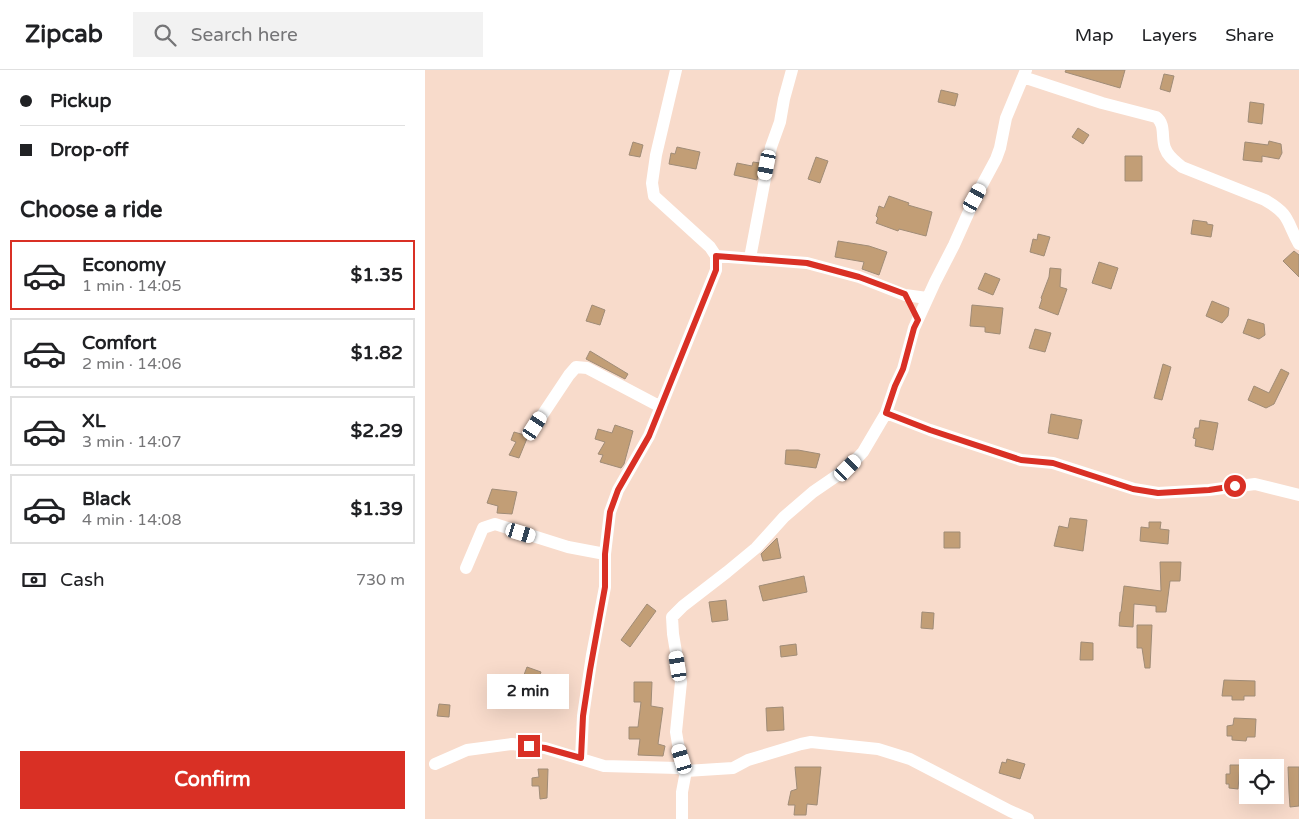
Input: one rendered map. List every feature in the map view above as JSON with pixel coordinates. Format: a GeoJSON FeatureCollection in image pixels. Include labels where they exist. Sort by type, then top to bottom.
{"type":"FeatureCollection","features":[{"type":"Feature","properties":{"kind":"street"},"geometry":{"type":"LineString","coordinates":[[581,758],[583,716],[605,587],[605,554],[610,512],[618,490],[649,436],[716,270],[716,256],[711,246],[654,196],[652,183],[656,155],[676,70]]}},
{"type":"Feature","properties":{"kind":"street"},"geometry":{"type":"LineString","coordinates":[[750,258],[771,147],[781,122],[784,99],[792,70]]}},
{"type":"Feature","properties":{"kind":"street"},"geometry":{"type":"LineString","coordinates":[[682,819],[682,792],[686,771],[676,732],[681,682],[672,617],[683,606],[756,548],[784,517],[813,492],[848,468],[863,452],[886,413],[903,369],[914,328],[927,298],[996,159],[1006,118],[1024,73],[1102,103],[1156,117],[1161,122],[1165,151],[1171,159],[1181,167],[1265,200],[1275,206],[1284,213],[1299,244]]}},
{"type":"Feature","properties":{"kind":"street"},"geometry":{"type":"LineString","coordinates":[[716,256],[807,263],[859,277],[905,294],[927,298]]}},
{"type":"Feature","properties":{"kind":"street"},"geometry":{"type":"LineString","coordinates":[[905,294],[918,320]]}},
{"type":"Feature","properties":{"kind":"street"},"geometry":{"type":"LineString","coordinates":[[535,426],[576,367],[587,368],[661,407]]}},
{"type":"Feature","properties":{"kind":"street"},"geometry":{"type":"LineString","coordinates":[[886,413],[930,430],[1021,460],[1053,463],[1133,489],[1158,493],[1209,490],[1255,484],[1299,495]]}},
{"type":"Feature","properties":{"kind":"street"},"geometry":{"type":"LineString","coordinates":[[466,568],[483,528],[495,524],[569,547],[605,554]]}},
{"type":"Feature","properties":{"kind":"street"},"geometry":{"type":"LineString","coordinates":[[435,764],[467,750],[512,744],[545,748],[604,766],[678,768],[686,771],[733,768],[748,760],[811,742],[878,749],[909,759],[1028,819]]}},
{"type":"Feature","properties":{"kind":"building"},"geometry":{"type":"Polygon","coordinates":[[[1066,70],[1125,70],[1120,88],[1065,72],[1066,70]]]}},
{"type":"Feature","properties":{"kind":"building"},"geometry":{"type":"Polygon","coordinates":[[[1164,74],[1174,76],[1170,92],[1160,89],[1164,74]]]}},
{"type":"Feature","properties":{"kind":"building"},"geometry":{"type":"Polygon","coordinates":[[[941,90],[958,94],[955,106],[938,102],[941,90]]]}},
{"type":"Feature","properties":{"kind":"building"},"geometry":{"type":"Polygon","coordinates":[[[1250,102],[1264,104],[1262,124],[1248,122],[1250,102]]]}},
{"type":"Feature","properties":{"kind":"building"},"geometry":{"type":"Polygon","coordinates":[[[1078,128],[1089,135],[1083,144],[1072,137],[1078,128]]]}},
{"type":"Feature","properties":{"kind":"building"},"geometry":{"type":"Polygon","coordinates":[[[1269,141],[1281,144],[1282,153],[1279,159],[1262,156],[1262,162],[1243,160],[1245,142],[1268,145],[1269,141]]]}},
{"type":"Feature","properties":{"kind":"building"},"geometry":{"type":"Polygon","coordinates":[[[633,142],[643,145],[640,157],[629,155],[633,142]]]}},
{"type":"Feature","properties":{"kind":"building"},"geometry":{"type":"Polygon","coordinates":[[[677,147],[700,152],[696,169],[669,164],[671,153],[675,154],[677,147]]]}},
{"type":"Feature","properties":{"kind":"building"},"geometry":{"type":"Polygon","coordinates":[[[1125,156],[1142,156],[1142,181],[1125,181],[1125,156]]]}},
{"type":"Feature","properties":{"kind":"building"},"geometry":{"type":"Polygon","coordinates":[[[816,157],[828,161],[820,183],[808,179],[816,157]]]}},
{"type":"Feature","properties":{"kind":"building"},"geometry":{"type":"Polygon","coordinates":[[[753,162],[760,163],[757,180],[734,175],[737,163],[752,166],[753,162]]]}},
{"type":"Feature","properties":{"kind":"building"},"geometry":{"type":"Polygon","coordinates":[[[889,196],[909,203],[908,205],[932,212],[926,236],[899,229],[898,231],[876,223],[879,206],[884,208],[889,196]]]}},
{"type":"Feature","properties":{"kind":"building"},"geometry":{"type":"Polygon","coordinates":[[[1193,220],[1213,225],[1211,237],[1191,234],[1193,220]]]}},
{"type":"Feature","properties":{"kind":"building"},"geometry":{"type":"Polygon","coordinates":[[[1038,234],[1050,237],[1044,256],[1030,252],[1033,239],[1037,240],[1038,234]]]}},
{"type":"Feature","properties":{"kind":"building"},"geometry":{"type":"Polygon","coordinates":[[[838,241],[869,246],[887,252],[879,275],[862,269],[864,262],[835,257],[838,241]]]}},
{"type":"Feature","properties":{"kind":"building"},"geometry":{"type":"Polygon","coordinates":[[[1294,251],[1299,255],[1299,277],[1283,261],[1294,251]]]}},
{"type":"Feature","properties":{"kind":"building"},"geometry":{"type":"Polygon","coordinates":[[[1099,262],[1118,268],[1111,289],[1092,283],[1099,262]]]}},
{"type":"Feature","properties":{"kind":"building"},"geometry":{"type":"Polygon","coordinates":[[[1050,268],[1061,269],[1060,287],[1067,289],[1058,315],[1039,308],[1050,268]]]}},
{"type":"Feature","properties":{"kind":"building"},"geometry":{"type":"Polygon","coordinates":[[[985,273],[1000,279],[993,295],[978,289],[985,273]]]}},
{"type":"Feature","properties":{"kind":"building"},"geometry":{"type":"Polygon","coordinates":[[[1212,301],[1229,308],[1228,316],[1222,323],[1206,316],[1212,301]]]}},
{"type":"Feature","properties":{"kind":"building"},"geometry":{"type":"Polygon","coordinates":[[[592,305],[605,310],[600,325],[586,321],[592,305]]]}},
{"type":"Feature","properties":{"kind":"building"},"geometry":{"type":"Polygon","coordinates":[[[972,305],[1003,308],[1000,334],[985,332],[985,327],[970,326],[972,305]]]}},
{"type":"Feature","properties":{"kind":"building"},"geometry":{"type":"Polygon","coordinates":[[[1248,319],[1264,324],[1265,335],[1259,339],[1243,333],[1248,319]]]}},
{"type":"Feature","properties":{"kind":"building"},"geometry":{"type":"Polygon","coordinates":[[[1035,329],[1051,333],[1045,352],[1029,348],[1035,329]]]}},
{"type":"Feature","properties":{"kind":"building"},"geometry":{"type":"Polygon","coordinates":[[[590,351],[628,374],[625,379],[586,359],[590,351]]]}},
{"type":"Feature","properties":{"kind":"building"},"geometry":{"type":"Polygon","coordinates":[[[1163,364],[1171,367],[1162,400],[1154,398],[1163,364]]]}},
{"type":"Feature","properties":{"kind":"building"},"geometry":{"type":"Polygon","coordinates":[[[1281,369],[1289,373],[1274,404],[1266,408],[1248,400],[1254,386],[1269,393],[1281,369]]]}},
{"type":"Feature","properties":{"kind":"building"},"geometry":{"type":"Polygon","coordinates":[[[1051,414],[1082,420],[1078,439],[1048,433],[1051,414]]]}},
{"type":"Feature","properties":{"kind":"building"},"geometry":{"type":"Polygon","coordinates":[[[1200,420],[1218,423],[1213,450],[1195,446],[1196,439],[1193,438],[1195,428],[1199,428],[1200,420]]]}},
{"type":"Feature","properties":{"kind":"building"},"geometry":{"type":"Polygon","coordinates":[[[615,425],[633,431],[624,464],[621,468],[600,462],[603,455],[598,454],[605,442],[595,439],[598,429],[612,433],[615,425]]]}},
{"type":"Feature","properties":{"kind":"building"},"geometry":{"type":"Polygon","coordinates":[[[514,432],[528,436],[519,458],[509,455],[516,442],[511,440],[514,432]]]}},
{"type":"Feature","properties":{"kind":"building"},"geometry":{"type":"Polygon","coordinates":[[[786,450],[820,454],[816,468],[785,464],[786,450]]]}},
{"type":"Feature","properties":{"kind":"building"},"geometry":{"type":"Polygon","coordinates":[[[492,489],[517,492],[512,514],[497,513],[498,506],[487,503],[492,489]]]}},
{"type":"Feature","properties":{"kind":"building"},"geometry":{"type":"Polygon","coordinates":[[[1070,518],[1087,520],[1083,551],[1054,546],[1059,526],[1068,528],[1070,518]]]}},
{"type":"Feature","properties":{"kind":"building"},"geometry":{"type":"Polygon","coordinates":[[[1149,522],[1161,522],[1160,529],[1169,530],[1168,544],[1140,541],[1141,527],[1149,528],[1149,522]]]}},
{"type":"Feature","properties":{"kind":"building"},"geometry":{"type":"Polygon","coordinates":[[[944,532],[960,532],[960,548],[944,548],[944,532]]]}},
{"type":"Feature","properties":{"kind":"building"},"geometry":{"type":"Polygon","coordinates":[[[777,538],[781,558],[763,561],[761,554],[777,538]]]}},
{"type":"Feature","properties":{"kind":"building"},"geometry":{"type":"Polygon","coordinates":[[[1160,562],[1181,562],[1180,581],[1170,581],[1166,612],[1156,612],[1156,606],[1134,604],[1133,627],[1119,626],[1124,586],[1161,591],[1160,562]]]}},
{"type":"Feature","properties":{"kind":"building"},"geometry":{"type":"Polygon","coordinates":[[[804,576],[807,592],[763,601],[759,586],[804,576]]]}},
{"type":"Feature","properties":{"kind":"building"},"geometry":{"type":"Polygon","coordinates":[[[726,600],[728,620],[712,622],[709,602],[726,600]]]}},
{"type":"Feature","properties":{"kind":"building"},"geometry":{"type":"Polygon","coordinates":[[[647,604],[656,611],[630,647],[621,640],[647,604]]]}},
{"type":"Feature","properties":{"kind":"building"},"geometry":{"type":"Polygon","coordinates":[[[922,612],[934,613],[933,629],[921,628],[922,612]]]}},
{"type":"Feature","properties":{"kind":"building"},"geometry":{"type":"Polygon","coordinates":[[[1137,625],[1152,625],[1150,668],[1145,668],[1142,648],[1137,648],[1137,625]]]}},
{"type":"Feature","properties":{"kind":"building"},"geometry":{"type":"Polygon","coordinates":[[[1081,642],[1093,643],[1093,660],[1080,660],[1081,642]]]}},
{"type":"Feature","properties":{"kind":"building"},"geometry":{"type":"Polygon","coordinates":[[[796,644],[797,655],[781,657],[780,646],[796,644]]]}},
{"type":"Feature","properties":{"kind":"building"},"geometry":{"type":"Polygon","coordinates":[[[527,667],[541,672],[536,685],[522,680],[527,667]]]}},
{"type":"Feature","properties":{"kind":"building"},"geometry":{"type":"Polygon","coordinates":[[[1224,680],[1255,681],[1255,696],[1244,696],[1244,700],[1232,700],[1232,696],[1222,696],[1224,680]]]}},
{"type":"Feature","properties":{"kind":"building"},"geometry":{"type":"Polygon","coordinates":[[[634,682],[652,682],[651,706],[663,708],[658,744],[665,746],[663,756],[638,755],[640,739],[629,739],[629,727],[638,727],[641,702],[634,702],[634,682]]]}},
{"type":"Feature","properties":{"kind":"building"},"geometry":{"type":"Polygon","coordinates":[[[439,704],[450,705],[449,717],[437,716],[439,704]]]}},
{"type":"Feature","properties":{"kind":"building"},"geometry":{"type":"Polygon","coordinates":[[[783,707],[784,730],[767,731],[766,708],[783,707]]]}},
{"type":"Feature","properties":{"kind":"building"},"geometry":{"type":"Polygon","coordinates":[[[1234,718],[1256,719],[1255,737],[1247,737],[1246,741],[1232,740],[1232,736],[1227,736],[1227,726],[1233,725],[1234,718]]]}},
{"type":"Feature","properties":{"kind":"building"},"geometry":{"type":"Polygon","coordinates":[[[1007,759],[1025,764],[1020,779],[999,773],[1002,762],[1006,763],[1007,759]]]}},
{"type":"Feature","properties":{"kind":"building"},"geometry":{"type":"Polygon","coordinates":[[[1230,765],[1239,765],[1238,789],[1229,788],[1229,784],[1226,784],[1226,774],[1230,774],[1230,765]]]}},
{"type":"Feature","properties":{"kind":"building"},"geometry":{"type":"Polygon","coordinates":[[[795,767],[821,767],[817,805],[807,804],[806,815],[794,815],[795,805],[788,805],[791,791],[797,789],[795,767]]]}},
{"type":"Feature","properties":{"kind":"building"},"geometry":{"type":"Polygon","coordinates":[[[1288,767],[1299,767],[1299,806],[1290,807],[1288,767]]]}},
{"type":"Feature","properties":{"kind":"building"},"geometry":{"type":"Polygon","coordinates":[[[538,769],[548,769],[547,798],[540,799],[539,786],[532,786],[532,778],[539,777],[538,769]]]}},
{"type":"Feature","properties":{"kind":"route"},"geometry":{"type":"LineString","coordinates":[[529,746],[545,748],[581,758],[583,716],[605,587],[605,554],[610,512],[618,490],[649,436],[666,397],[716,270],[716,256],[807,263],[859,277],[905,294],[918,320],[903,369],[886,413],[930,430],[1021,460],[1053,463],[1133,489],[1158,493],[1209,490],[1235,486]]}}]}
